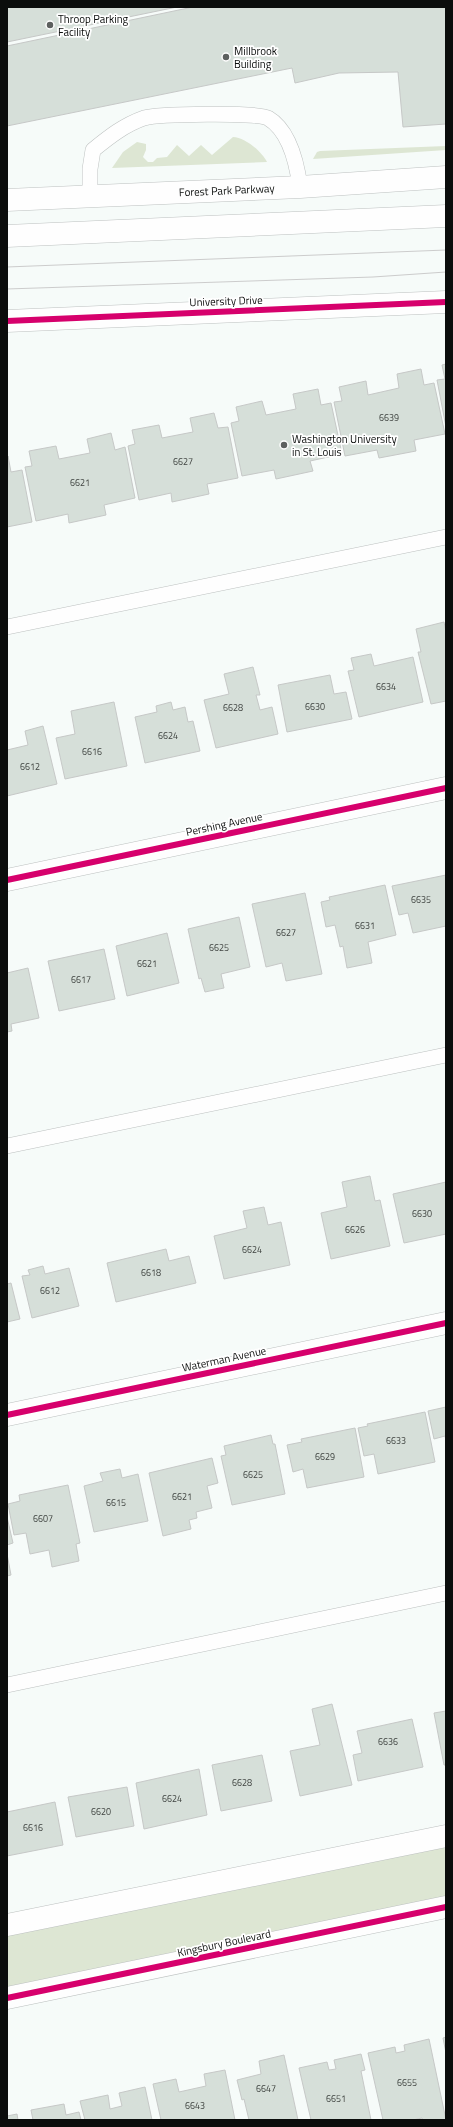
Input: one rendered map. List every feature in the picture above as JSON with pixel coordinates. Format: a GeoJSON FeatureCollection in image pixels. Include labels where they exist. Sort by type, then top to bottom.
{"type":"FeatureCollection","features":[{"type":"Feature","properties":{"kind":"street","name":"Forest Park Parkway"},"geometry":{"type":"LineString","coordinates":[[7,200],[300,187],[446,177]]}},
{"type":"Feature","properties":{"kind":"street"},"geometry":{"type":"LineString","coordinates":[[7,236],[446,216]]}},
{"type":"Feature","properties":{"kind":"street","name":"University Drive"},"geometry":{"type":"LineString","coordinates":[[7,321],[446,302]]}},
{"type":"Feature","properties":{"kind":"street","name":"Pershing Avenue"},"geometry":{"type":"LineString","coordinates":[[7,880],[446,788]]}},
{"type":"Feature","properties":{"kind":"street","name":"Waterman Avenue"},"geometry":{"type":"LineString","coordinates":[[7,1415],[446,1323]]}},
{"type":"Feature","properties":{"kind":"street"},"geometry":{"type":"LineString","coordinates":[[7,1925],[446,1836]]}},
{"type":"Feature","properties":{"kind":"street","name":"Kingsbury Boulevard"},"geometry":{"type":"LineString","coordinates":[[7,1998],[446,1907]]}},
{"type":"Feature","properties":{"kind":"lane"},"geometry":{"type":"LineString","coordinates":[[90,197],[90,169],[93,150],[120,128],[146,118],[200,115],[232,114],[267,117],[281,128],[297,164],[300,187]]}},
{"type":"Feature","properties":{"kind":"lane"},"geometry":{"type":"LineString","coordinates":[[7,627],[446,537]]}},
{"type":"Feature","properties":{"kind":"lane"},"geometry":{"type":"LineString","coordinates":[[7,1146],[446,1054]]}},
{"type":"Feature","properties":{"kind":"lane"},"geometry":{"type":"LineString","coordinates":[[7,1685],[446,1593]]}},
{"type":"Feature","properties":{"kind":"green space"},"geometry":{"type":"Polygon","coordinates":[[[233,137],[248,142],[265,158],[267,162],[112,168],[123,152],[137,142],[146,144],[146,150],[143,157],[148,162],[153,162],[157,158],[167,157],[177,145],[189,156],[201,145],[212,155],[233,137]]]}},
{"type":"Feature","properties":{"kind":"green space"},"geometry":{"type":"Polygon","coordinates":[[[446,146],[446,150],[313,159],[317,152],[320,151],[446,146]]]}},
{"type":"Feature","properties":{"kind":"green space"},"geometry":{"type":"Polygon","coordinates":[[[446,1836],[446,1907],[7,1998],[7,1925],[446,1836]]]}},
{"type":"Feature","properties":{"kind":"building","name":"Throop Parking Facility"},"geometry":{"type":"Polygon","coordinates":[[[7,7],[177,7],[7,42],[7,7]]]}},
{"type":"Feature","properties":{"kind":"building","name":"Millbrook Building"},"geometry":{"type":"Polygon","coordinates":[[[193,7],[446,7],[446,124],[403,127],[398,72],[339,73],[295,83],[292,68],[7,126],[7,46],[193,7]]]}},
{"type":"Feature","properties":{"kind":"building"},"geometry":{"type":"Polygon","coordinates":[[[446,364],[446,427],[437,380],[445,379],[442,365],[446,364]]]}},
{"type":"Feature","properties":{"kind":"building"},"geometry":{"type":"Polygon","coordinates":[[[421,369],[424,385],[434,383],[445,434],[414,440],[416,451],[379,458],[377,450],[345,456],[334,402],[342,401],[339,387],[366,381],[368,395],[399,388],[397,374],[421,369]]]}},
{"type":"Feature","properties":{"kind":"building"},"geometry":{"type":"Polygon","coordinates":[[[318,389],[321,405],[331,403],[342,454],[310,461],[313,471],[276,479],[274,470],[242,476],[231,423],[239,421],[236,407],[262,401],[266,415],[296,409],[293,394],[318,389]]]}},
{"type":"Feature","properties":{"kind":"building"},"geometry":{"type":"Polygon","coordinates":[[[214,413],[218,428],[228,427],[238,478],[207,484],[209,494],[172,502],[171,493],[139,500],[128,446],[135,444],[132,430],[159,425],[162,438],[193,432],[190,418],[214,413]]]}},
{"type":"Feature","properties":{"kind":"building"},"geometry":{"type":"Polygon","coordinates":[[[111,433],[115,450],[125,447],[135,498],[104,505],[106,515],[69,523],[68,514],[36,521],[25,467],[32,466],[29,451],[56,446],[59,459],[90,453],[87,439],[111,433]]]}},
{"type":"Feature","properties":{"kind":"building"},"geometry":{"type":"Polygon","coordinates":[[[8,456],[11,472],[22,470],[32,522],[7,527],[8,456]]]}},
{"type":"Feature","properties":{"kind":"building"},"geometry":{"type":"Polygon","coordinates":[[[444,622],[446,632],[446,701],[431,704],[418,652],[421,652],[416,629],[444,622]]]}},
{"type":"Feature","properties":{"kind":"building"},"geometry":{"type":"Polygon","coordinates":[[[371,654],[374,666],[413,657],[423,702],[359,717],[348,671],[354,670],[351,658],[371,654]]]}},
{"type":"Feature","properties":{"kind":"building"},"geometry":{"type":"Polygon","coordinates":[[[253,667],[260,695],[256,695],[260,710],[272,707],[278,734],[216,748],[204,700],[229,694],[224,674],[253,667]]]}},
{"type":"Feature","properties":{"kind":"building"},"geometry":{"type":"Polygon","coordinates":[[[330,675],[334,694],[346,692],[352,719],[287,732],[278,685],[330,675]]]}},
{"type":"Feature","properties":{"kind":"building"},"geometry":{"type":"Polygon","coordinates":[[[114,702],[127,766],[65,779],[56,738],[75,734],[71,711],[114,702]]]}},
{"type":"Feature","properties":{"kind":"building"},"geometry":{"type":"Polygon","coordinates":[[[171,702],[173,710],[185,707],[188,722],[193,721],[200,751],[145,763],[135,717],[157,712],[156,706],[171,702]]]}},
{"type":"Feature","properties":{"kind":"building"},"geometry":{"type":"Polygon","coordinates":[[[43,726],[57,784],[7,796],[7,750],[28,745],[25,731],[43,726]]]}},
{"type":"Feature","properties":{"kind":"building"},"geometry":{"type":"Polygon","coordinates":[[[446,875],[446,926],[413,933],[408,913],[399,915],[392,886],[446,875]]]}},
{"type":"Feature","properties":{"kind":"building"},"geometry":{"type":"Polygon","coordinates":[[[385,885],[396,935],[368,942],[372,963],[347,968],[343,946],[340,947],[335,925],[326,927],[321,902],[330,900],[329,897],[385,885]]]}},
{"type":"Feature","properties":{"kind":"building"},"geometry":{"type":"Polygon","coordinates":[[[305,893],[322,974],[286,981],[282,963],[266,967],[252,904],[305,893]]]}},
{"type":"Feature","properties":{"kind":"building"},"geometry":{"type":"Polygon","coordinates":[[[239,917],[250,967],[221,974],[224,988],[205,992],[201,978],[199,979],[188,929],[239,917]]]}},
{"type":"Feature","properties":{"kind":"building"},"geometry":{"type":"Polygon","coordinates":[[[167,933],[179,983],[127,996],[116,946],[167,933]]]}},
{"type":"Feature","properties":{"kind":"building"},"geometry":{"type":"Polygon","coordinates":[[[104,949],[115,999],[59,1011],[48,961],[104,949]]]}},
{"type":"Feature","properties":{"kind":"building"},"geometry":{"type":"Polygon","coordinates":[[[28,968],[39,1018],[11,1024],[12,1031],[7,1032],[7,973],[28,968]]]}},
{"type":"Feature","properties":{"kind":"building"},"geometry":{"type":"Polygon","coordinates":[[[370,1176],[375,1201],[380,1200],[390,1246],[331,1259],[321,1213],[347,1207],[342,1182],[370,1176]]]}},
{"type":"Feature","properties":{"kind":"building"},"geometry":{"type":"Polygon","coordinates":[[[446,1182],[446,1234],[404,1243],[393,1194],[446,1182]]]}},
{"type":"Feature","properties":{"kind":"building"},"geometry":{"type":"Polygon","coordinates":[[[264,1207],[268,1225],[281,1222],[290,1265],[224,1279],[214,1236],[247,1228],[243,1211],[264,1207]]]}},
{"type":"Feature","properties":{"kind":"building"},"geometry":{"type":"Polygon","coordinates":[[[166,1249],[169,1261],[189,1256],[196,1283],[116,1302],[107,1263],[166,1249]]]}},
{"type":"Feature","properties":{"kind":"building"},"geometry":{"type":"Polygon","coordinates":[[[43,1266],[45,1274],[69,1268],[79,1306],[32,1318],[22,1276],[30,1275],[28,1270],[43,1266]]]}},
{"type":"Feature","properties":{"kind":"building"},"geometry":{"type":"Polygon","coordinates":[[[11,1283],[20,1319],[7,1322],[7,1284],[11,1283]]]}},
{"type":"Feature","properties":{"kind":"building"},"geometry":{"type":"Polygon","coordinates":[[[446,1407],[446,1441],[445,1436],[434,1439],[428,1411],[446,1407]]]}},
{"type":"Feature","properties":{"kind":"building"},"geometry":{"type":"Polygon","coordinates":[[[425,1412],[435,1462],[378,1474],[374,1454],[364,1456],[358,1428],[368,1426],[367,1424],[425,1412]]]}},
{"type":"Feature","properties":{"kind":"building"},"geometry":{"type":"Polygon","coordinates":[[[355,1428],[364,1477],[307,1488],[303,1469],[293,1472],[287,1445],[302,1442],[301,1439],[355,1428]]]}},
{"type":"Feature","properties":{"kind":"building"},"geometry":{"type":"Polygon","coordinates":[[[271,1435],[273,1444],[275,1444],[285,1494],[232,1505],[221,1456],[226,1455],[224,1446],[271,1435]]]}},
{"type":"Feature","properties":{"kind":"building"},"geometry":{"type":"Polygon","coordinates":[[[212,1458],[218,1483],[207,1486],[212,1508],[196,1512],[197,1518],[189,1520],[191,1529],[163,1536],[149,1473],[212,1458]]]}},
{"type":"Feature","properties":{"kind":"building"},"geometry":{"type":"Polygon","coordinates":[[[120,1469],[122,1478],[138,1474],[148,1521],[94,1532],[84,1486],[103,1481],[100,1473],[120,1469]]]}},
{"type":"Feature","properties":{"kind":"building"},"geometry":{"type":"Polygon","coordinates":[[[68,1485],[80,1543],[76,1544],[79,1561],[52,1567],[49,1550],[30,1554],[26,1533],[14,1535],[8,1504],[20,1501],[19,1495],[68,1485]]]}},
{"type":"Feature","properties":{"kind":"building"},"geometry":{"type":"Polygon","coordinates":[[[7,1517],[13,1543],[7,1545],[7,1517]]]}},
{"type":"Feature","properties":{"kind":"building"},"geometry":{"type":"Polygon","coordinates":[[[7,1554],[11,1575],[7,1576],[7,1554]]]}},
{"type":"Feature","properties":{"kind":"building"},"geometry":{"type":"Polygon","coordinates":[[[332,1704],[352,1785],[300,1796],[290,1751],[320,1745],[312,1709],[332,1704]]]}},
{"type":"Feature","properties":{"kind":"building"},"geometry":{"type":"Polygon","coordinates":[[[446,1711],[446,1765],[444,1765],[434,1713],[446,1711]]]}},
{"type":"Feature","properties":{"kind":"building"},"geometry":{"type":"Polygon","coordinates":[[[412,1719],[423,1767],[358,1781],[353,1755],[362,1753],[357,1731],[412,1719]]]}},
{"type":"Feature","properties":{"kind":"building"},"geometry":{"type":"Polygon","coordinates":[[[262,1755],[272,1801],[221,1811],[212,1765],[262,1755]]]}},
{"type":"Feature","properties":{"kind":"building"},"geometry":{"type":"Polygon","coordinates":[[[199,1769],[207,1815],[144,1829],[136,1783],[199,1769]]]}},
{"type":"Feature","properties":{"kind":"building"},"geometry":{"type":"Polygon","coordinates":[[[127,1787],[134,1826],[76,1837],[68,1797],[127,1787]]]}},
{"type":"Feature","properties":{"kind":"building"},"geometry":{"type":"Polygon","coordinates":[[[55,1802],[63,1845],[7,1856],[7,1812],[55,1802]]]}},
{"type":"Feature","properties":{"kind":"building"},"geometry":{"type":"Polygon","coordinates":[[[446,2037],[446,2053],[443,2038],[446,2037]]]}},
{"type":"Feature","properties":{"kind":"building"},"geometry":{"type":"Polygon","coordinates":[[[429,2039],[446,2120],[423,2120],[422,2118],[413,2120],[383,2120],[368,2053],[395,2047],[396,2053],[405,2051],[404,2045],[429,2039]]]}},
{"type":"Feature","properties":{"kind":"building"},"geometry":{"type":"Polygon","coordinates":[[[361,2054],[365,2070],[361,2071],[371,2120],[311,2120],[299,2068],[327,2062],[329,2070],[336,2069],[334,2060],[361,2054]]]}},
{"type":"Feature","properties":{"kind":"building"},"geometry":{"type":"Polygon","coordinates":[[[284,2055],[298,2120],[249,2120],[244,2099],[242,2100],[237,2080],[261,2074],[259,2061],[284,2055]]]}},
{"type":"Feature","properties":{"kind":"building"},"geometry":{"type":"Polygon","coordinates":[[[225,2070],[235,2120],[161,2120],[153,2084],[176,2079],[179,2092],[206,2086],[204,2074],[225,2070]]]}},
{"type":"Feature","properties":{"kind":"building"},"geometry":{"type":"Polygon","coordinates":[[[145,2087],[152,2120],[85,2120],[80,2101],[108,2095],[110,2109],[122,2106],[119,2093],[145,2087]]]}},
{"type":"Feature","properties":{"kind":"building"},"geometry":{"type":"Polygon","coordinates":[[[64,2104],[66,2115],[79,2112],[81,2120],[33,2120],[31,2110],[64,2104]]]}},
{"type":"Feature","properties":{"kind":"building"},"geometry":{"type":"Polygon","coordinates":[[[17,2114],[18,2120],[7,2120],[7,2116],[17,2114]]]}},
{"type":"Feature","properties":{"kind":"tram line"},"geometry":{"type":"LineString","coordinates":[[7,267],[446,250]]}},
{"type":"Feature","properties":{"kind":"tram line"},"geometry":{"type":"LineString","coordinates":[[7,289],[373,277],[446,272]]}},
{"type":"Feature","properties":{"kind":"cycle path"},"geometry":{"type":"LineString","coordinates":[[7,321],[446,302]]}},
{"type":"Feature","properties":{"kind":"cycle path"},"geometry":{"type":"LineString","coordinates":[[7,880],[446,788]]}},
{"type":"Feature","properties":{"kind":"cycle path"},"geometry":{"type":"LineString","coordinates":[[7,1415],[446,1323]]}},
{"type":"Feature","properties":{"kind":"cycle path"},"geometry":{"type":"LineString","coordinates":[[7,1998],[446,1907]]}},
{"type":"Feature","properties":{"kind":"place","name":"Throop Parking Facility"},"geometry":{"type":"Point","coordinates":[50,25]}},
{"type":"Feature","properties":{"kind":"place","name":"Millbrook Building"},"geometry":{"type":"Point","coordinates":[226,57]}},
{"type":"Feature","properties":{"kind":"place","name":"Washington University in St. Louis"},"geometry":{"type":"Point","coordinates":[284,445]}}]}
